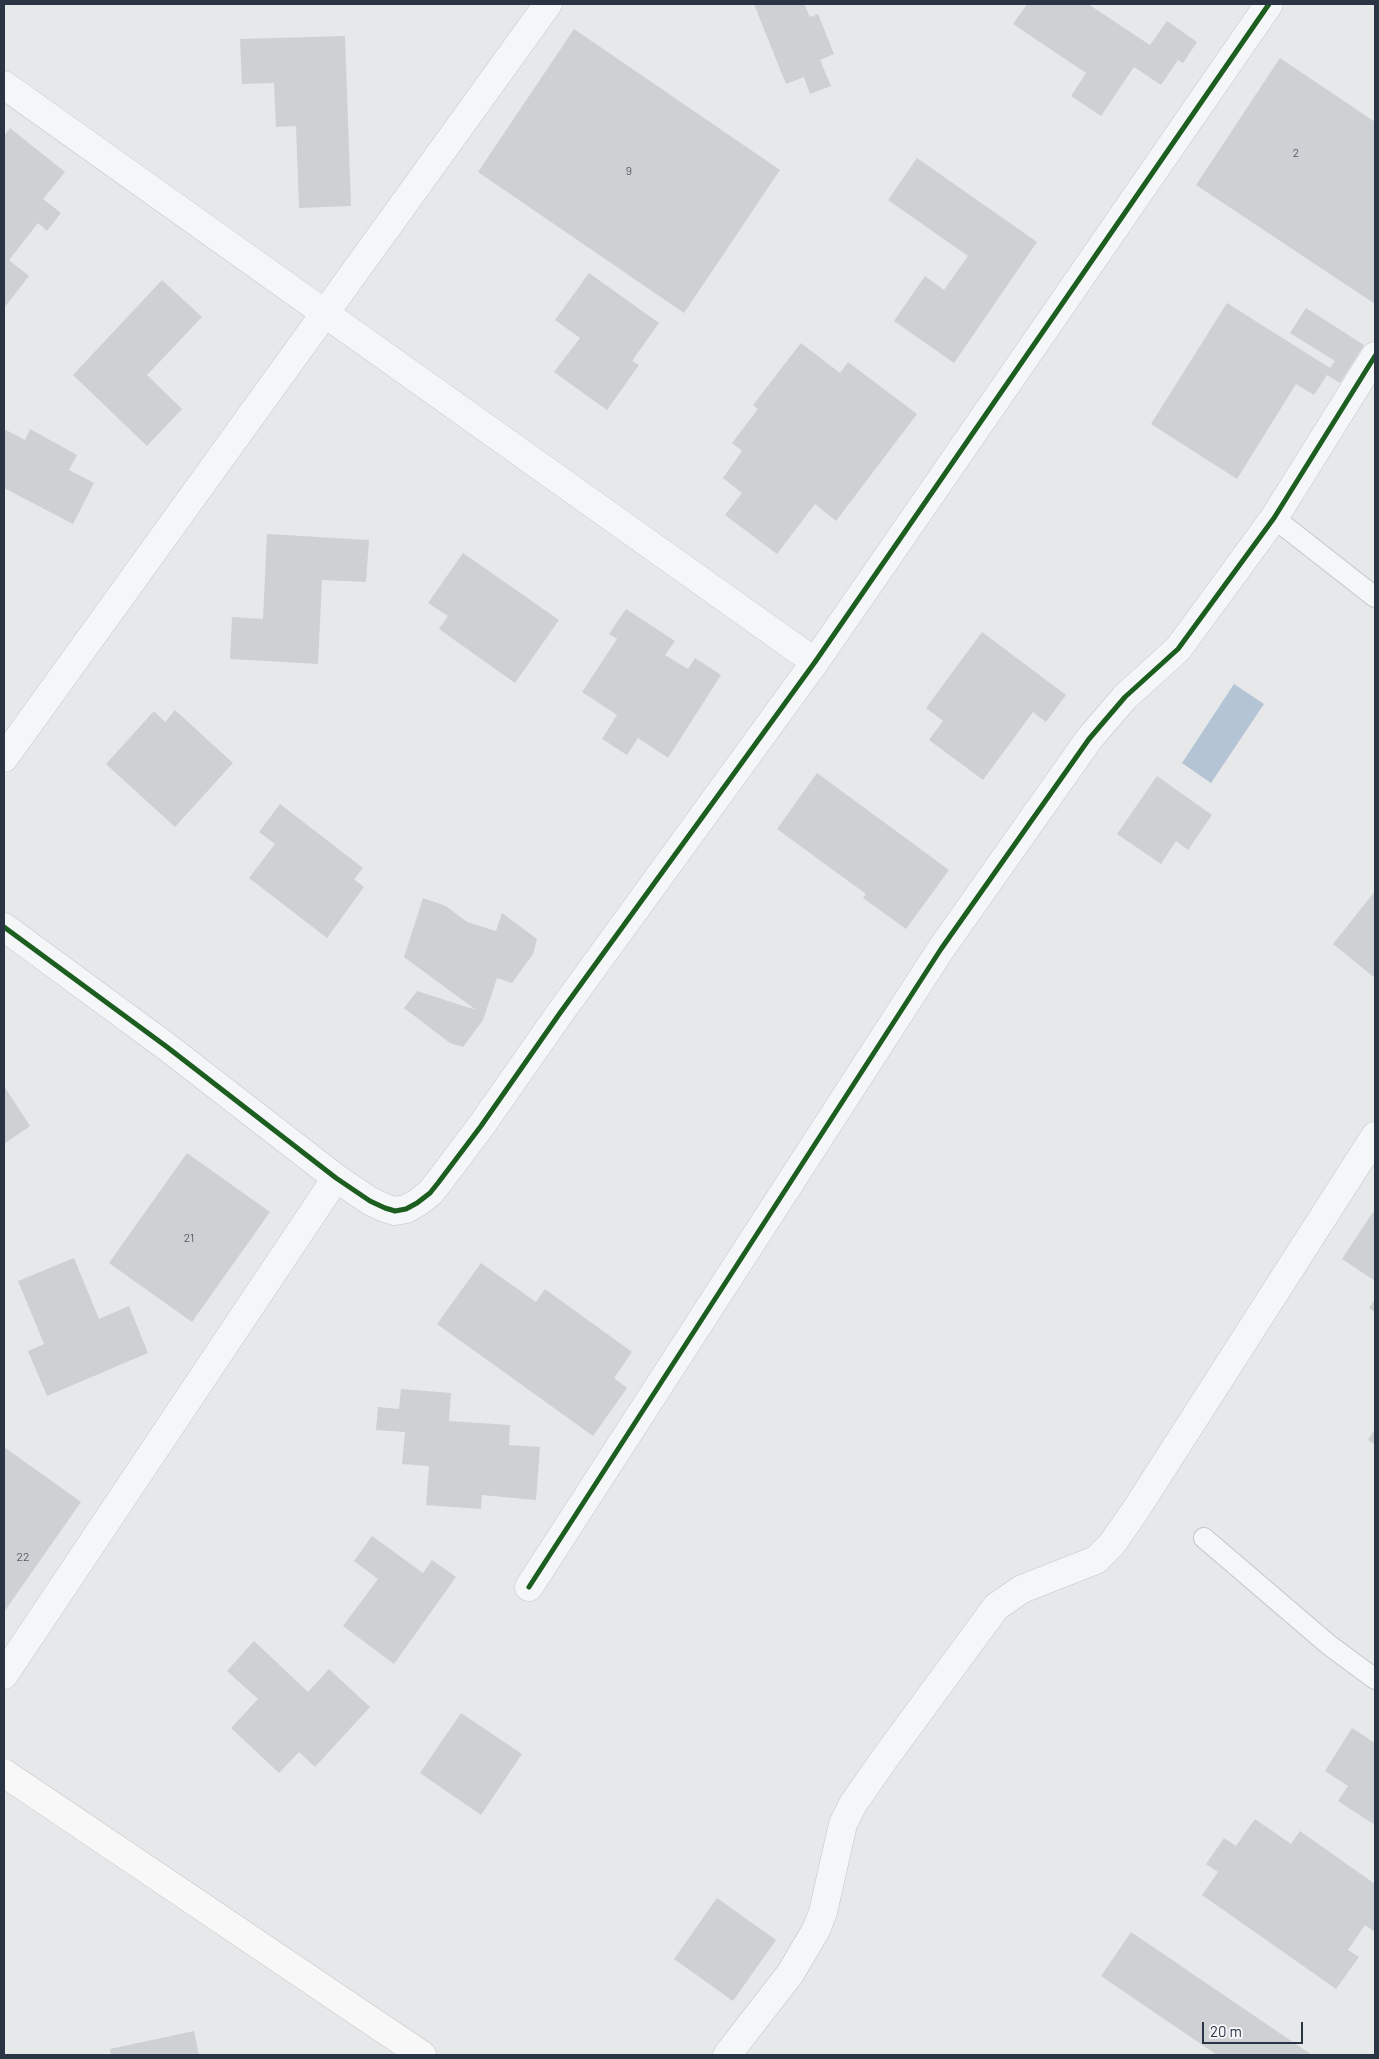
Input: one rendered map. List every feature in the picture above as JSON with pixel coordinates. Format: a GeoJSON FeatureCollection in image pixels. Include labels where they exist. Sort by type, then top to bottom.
{"type":"FeatureCollection","features":[{"type":"Feature","properties":{"kind":"main road"},"geometry":{"type":"LineString","coordinates":[[4,1775],[422,2055]]}},
{"type":"Feature","properties":{"kind":"street"},"geometry":{"type":"LineString","coordinates":[[4,758],[548,4]]}},
{"type":"Feature","properties":{"kind":"street"},"geometry":{"type":"LineString","coordinates":[[4,927],[166,1047],[336,1178],[370,1201],[395,1211],[406,1209],[430,1193],[481,1126],[633,912],[816,662],[1268,4]]}},
{"type":"Feature","properties":{"kind":"street"},"geometry":{"type":"LineString","coordinates":[[4,85],[816,662]]}},
{"type":"Feature","properties":{"kind":"street"},"geometry":{"type":"LineString","coordinates":[[529,1587],[941,948],[1089,738],[1125,697],[1178,649],[1274,518],[1375,356]]}},
{"type":"Feature","properties":{"kind":"street"},"geometry":{"type":"LineString","coordinates":[[726,2055],[790,1974],[816,1930],[824,1912],[843,1824],[853,1804],[885,1758],[996,1607],[1022,1588],[1096,1560],[1112,1544],[1375,1136]]}},
{"type":"Feature","properties":{"kind":"street"},"geometry":{"type":"LineString","coordinates":[[4,1675],[336,1178]]}},
{"type":"Feature","properties":{"kind":"lane"},"geometry":{"type":"LineString","coordinates":[[1274,518],[1375,597]]}},
{"type":"Feature","properties":{"kind":"lane"},"geometry":{"type":"LineString","coordinates":[[1204,1538],[1329,1646],[1375,1679]]}},
{"type":"Feature","properties":{"kind":"water"},"geometry":{"type":"Polygon","coordinates":[[[1234,684],[1264,704],[1211,783],[1182,763],[1234,684]]]}},
{"type":"Feature","properties":{"kind":"building"},"geometry":{"type":"Polygon","coordinates":[[[754,4],[804,4],[810,17],[818,14],[834,54],[820,60],[831,86],[810,94],[804,77],[786,84],[754,4]]]}},
{"type":"Feature","properties":{"kind":"building"},"geometry":{"type":"Polygon","coordinates":[[[1027,4],[1088,4],[1150,45],[1167,21],[1197,42],[1183,63],[1178,60],[1161,85],[1134,67],[1101,116],[1071,96],[1086,73],[1013,24],[1027,4]]]}},
{"type":"Feature","properties":{"kind":"building"},"geometry":{"type":"Polygon","coordinates":[[[574,29],[780,170],[684,313],[478,172],[574,29]]]}},
{"type":"Feature","properties":{"kind":"building"},"geometry":{"type":"Polygon","coordinates":[[[345,36],[351,206],[299,208],[296,126],[276,127],[274,83],[242,84],[240,39],[345,36]]]}},
{"type":"Feature","properties":{"kind":"building"},"geometry":{"type":"Polygon","coordinates":[[[1280,58],[1375,122],[1375,304],[1196,185],[1280,58]]]}},
{"type":"Feature","properties":{"kind":"building"},"geometry":{"type":"Polygon","coordinates":[[[10,128],[65,172],[43,199],[61,213],[47,231],[38,223],[9,260],[29,276],[4,308],[4,136],[10,128]]]}},
{"type":"Feature","properties":{"kind":"building"},"geometry":{"type":"Polygon","coordinates":[[[917,158],[1037,242],[954,363],[894,321],[925,276],[944,290],[968,256],[888,200],[917,158]]]}},
{"type":"Feature","properties":{"kind":"building"},"geometry":{"type":"Polygon","coordinates":[[[589,273],[659,323],[632,361],[639,365],[607,410],[554,372],[580,338],[555,320],[589,273]]]}},
{"type":"Feature","properties":{"kind":"building"},"geometry":{"type":"Polygon","coordinates":[[[162,280],[202,317],[147,375],[182,409],[147,446],[73,375],[162,280]]]}},
{"type":"Feature","properties":{"kind":"building"},"geometry":{"type":"Polygon","coordinates":[[[1227,303],[1330,368],[1335,361],[1290,333],[1306,308],[1364,345],[1340,383],[1327,375],[1314,395],[1296,384],[1237,479],[1151,424],[1227,303]]]}},
{"type":"Feature","properties":{"kind":"building"},"geometry":{"type":"Polygon","coordinates":[[[801,343],[840,373],[848,362],[917,414],[836,521],[815,504],[777,554],[725,515],[742,493],[723,478],[742,451],[732,443],[758,409],[753,405],[801,343]]]}},
{"type":"Feature","properties":{"kind":"building"},"geometry":{"type":"Polygon","coordinates":[[[4,429],[25,440],[30,429],[77,455],[69,470],[94,483],[73,524],[4,488],[4,429]]]}},
{"type":"Feature","properties":{"kind":"building"},"geometry":{"type":"Polygon","coordinates":[[[267,534],[369,540],[366,582],[322,580],[318,664],[230,659],[232,617],[263,619],[267,534]]]}},
{"type":"Feature","properties":{"kind":"building"},"geometry":{"type":"Polygon","coordinates":[[[463,553],[559,620],[515,683],[439,629],[448,616],[428,603],[463,553]]]}},
{"type":"Feature","properties":{"kind":"building"},"geometry":{"type":"Polygon","coordinates":[[[626,609],[675,641],[665,655],[688,669],[695,658],[721,675],[668,758],[638,738],[627,755],[602,739],[617,715],[582,692],[617,639],[609,634],[626,609]]]}},
{"type":"Feature","properties":{"kind":"building"},"geometry":{"type":"Polygon","coordinates":[[[982,632],[1066,695],[1046,722],[1033,712],[983,780],[929,740],[943,721],[926,708],[982,632]]]}},
{"type":"Feature","properties":{"kind":"building"},"geometry":{"type":"Polygon","coordinates":[[[175,710],[233,763],[175,827],[106,764],[154,711],[165,722],[175,710]]]}},
{"type":"Feature","properties":{"kind":"building"},"geometry":{"type":"Polygon","coordinates":[[[817,773],[949,870],[906,929],[863,898],[866,894],[777,829],[817,773]]]}},
{"type":"Feature","properties":{"kind":"building"},"geometry":{"type":"Polygon","coordinates":[[[1157,776],[1212,815],[1188,850],[1176,841],[1161,864],[1117,834],[1157,776]]]}},
{"type":"Feature","properties":{"kind":"building"},"geometry":{"type":"Polygon","coordinates":[[[280,804],[363,868],[354,879],[364,887],[327,938],[249,878],[275,844],[259,832],[280,804]]]}},
{"type":"Feature","properties":{"kind":"building"},"geometry":{"type":"Polygon","coordinates":[[[1375,891],[1375,978],[1333,944],[1375,891]]]}},
{"type":"Feature","properties":{"kind":"building"},"geometry":{"type":"Polygon","coordinates":[[[423,898],[446,906],[467,922],[496,931],[502,913],[537,939],[533,954],[512,983],[497,978],[483,1020],[463,1047],[450,1043],[404,1008],[417,991],[476,1010],[404,957],[423,898]]]}},
{"type":"Feature","properties":{"kind":"building"},"geometry":{"type":"Polygon","coordinates":[[[4,1086],[30,1126],[4,1144],[4,1086]]]}},
{"type":"Feature","properties":{"kind":"building"},"geometry":{"type":"Polygon","coordinates":[[[187,1153],[270,1212],[192,1322],[109,1263],[187,1153]]]}},
{"type":"Feature","properties":{"kind":"building"},"geometry":{"type":"Polygon","coordinates":[[[1375,1209],[1375,1281],[1342,1259],[1375,1209]]]}},
{"type":"Feature","properties":{"kind":"building"},"geometry":{"type":"Polygon","coordinates":[[[74,1258],[99,1319],[129,1306],[148,1353],[47,1396],[28,1351],[44,1344],[18,1281],[74,1258]]]}},
{"type":"Feature","properties":{"kind":"building"},"geometry":{"type":"Polygon","coordinates":[[[481,1263],[536,1302],[545,1289],[632,1352],[614,1378],[627,1388],[593,1436],[437,1324],[481,1263]]]}},
{"type":"Feature","properties":{"kind":"building"},"geometry":{"type":"Polygon","coordinates":[[[1375,1299],[1375,1312],[1369,1308],[1375,1299]]]}},
{"type":"Feature","properties":{"kind":"building"},"geometry":{"type":"Polygon","coordinates":[[[401,1389],[451,1393],[449,1421],[510,1425],[509,1445],[540,1447],[536,1500],[482,1495],[481,1509],[426,1505],[429,1466],[402,1464],[405,1432],[376,1430],[378,1407],[399,1409],[401,1389]]]}},
{"type":"Feature","properties":{"kind":"building"},"geometry":{"type":"Polygon","coordinates":[[[1375,1429],[1375,1445],[1368,1440],[1375,1429]]]}},
{"type":"Feature","properties":{"kind":"building"},"geometry":{"type":"Polygon","coordinates":[[[4,1447],[81,1502],[4,1612],[4,1447]]]}},
{"type":"Feature","properties":{"kind":"building"},"geometry":{"type":"Polygon","coordinates":[[[372,1536],[423,1573],[432,1560],[456,1577],[394,1664],[343,1626],[378,1579],[354,1561],[372,1536]]]}},
{"type":"Feature","properties":{"kind":"building"},"geometry":{"type":"Polygon","coordinates":[[[254,1641],[308,1692],[329,1669],[370,1707],[315,1767],[299,1752],[279,1773],[231,1728],[258,1699],[227,1671],[254,1641]]]}},
{"type":"Feature","properties":{"kind":"building"},"geometry":{"type":"Polygon","coordinates":[[[461,1713],[522,1754],[481,1815],[420,1773],[461,1713]]]}},
{"type":"Feature","properties":{"kind":"building"},"geometry":{"type":"Polygon","coordinates":[[[1352,1728],[1375,1743],[1375,1825],[1338,1801],[1348,1786],[1325,1771],[1352,1728]]]}},
{"type":"Feature","properties":{"kind":"building"},"geometry":{"type":"Polygon","coordinates":[[[1255,1819],[1291,1844],[1300,1831],[1375,1884],[1375,1932],[1365,1925],[1348,1950],[1359,1957],[1336,1989],[1202,1895],[1218,1872],[1206,1864],[1224,1838],[1236,1846],[1255,1819]]]}},
{"type":"Feature","properties":{"kind":"building"},"geometry":{"type":"Polygon","coordinates":[[[717,1898],[776,1940],[733,2001],[674,1959],[717,1898]]]}},
{"type":"Feature","properties":{"kind":"building"},"geometry":{"type":"Polygon","coordinates":[[[1131,1932],[1312,2055],[1217,2055],[1101,1976],[1131,1932]]]}},
{"type":"Feature","properties":{"kind":"building"},"geometry":{"type":"Polygon","coordinates":[[[194,2031],[199,2055],[111,2055],[110,2049],[194,2031]]]}},
{"type":"Feature","properties":{"kind":"cycle path"},"geometry":{"type":"LineString","coordinates":[[4,927],[167,1047],[336,1178],[370,1201],[395,1211],[406,1209],[417,1203],[430,1193],[481,1126],[560,1013],[815,662],[1269,4]]}},
{"type":"Feature","properties":{"kind":"cycle path"},"geometry":{"type":"LineString","coordinates":[[529,1587],[941,949],[1089,739],[1125,697],[1178,649],[1274,518],[1375,356]]}}]}
